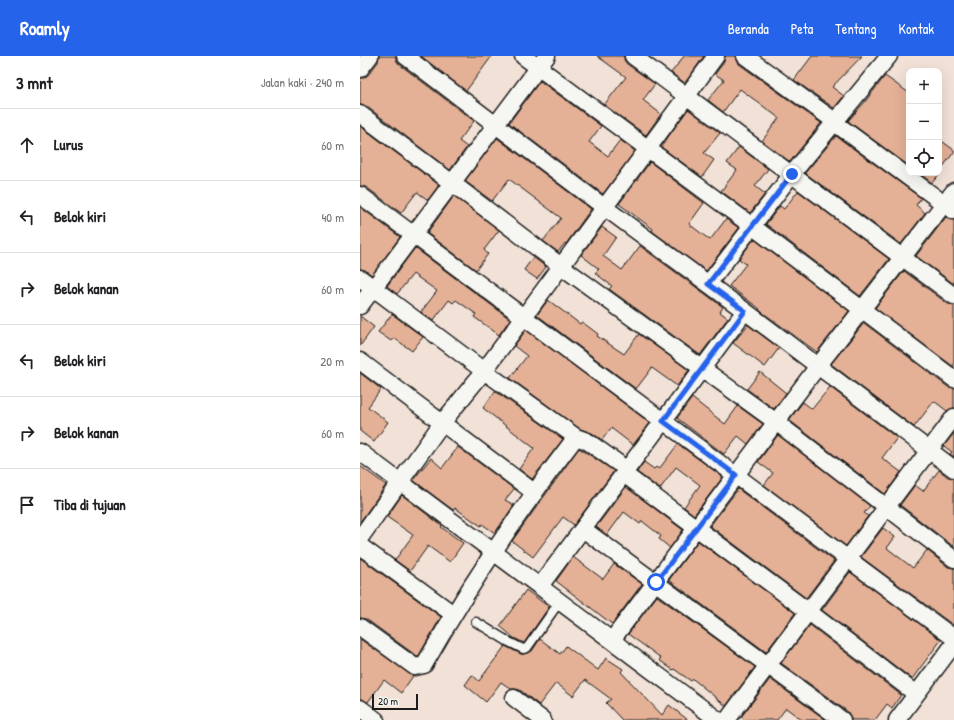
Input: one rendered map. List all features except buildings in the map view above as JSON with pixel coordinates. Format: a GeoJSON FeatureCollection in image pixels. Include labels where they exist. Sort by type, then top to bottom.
{"type":"FeatureCollection","features":[{"type":"Feature","properties":{"kind":"street"},"geometry":{"type":"LineString","coordinates":[[360,69],[370,56]]}},
{"type":"Feature","properties":{"kind":"street"},"geometry":{"type":"LineString","coordinates":[[405,56],[954,469]]}},
{"type":"Feature","properties":{"kind":"street"},"geometry":{"type":"LineString","coordinates":[[523,56],[543,62],[647,149],[752,226],[954,379]]}},
{"type":"Feature","properties":{"kind":"street"},"geometry":{"type":"LineString","coordinates":[[633,56],[954,296]]}},
{"type":"Feature","properties":{"kind":"street"},"geometry":{"type":"LineString","coordinates":[[360,538],[442,423],[484,371],[716,56]]}},
{"type":"Feature","properties":{"kind":"street"},"geometry":{"type":"LineString","coordinates":[[612,640],[862,309],[903,257],[951,202],[839,126],[836,122],[745,56]]}},
{"type":"Feature","properties":{"kind":"street"},"geometry":{"type":"LineString","coordinates":[[708,284],[792,174],[889,56]]}},
{"type":"Feature","properties":{"kind":"street"},"geometry":{"type":"LineString","coordinates":[[360,306],[543,62]]}},
{"type":"Feature","properties":{"kind":"street"},"geometry":{"type":"LineString","coordinates":[[360,114],[452,182],[561,266],[776,422],[954,559]]}},
{"type":"Feature","properties":{"kind":"street"},"geometry":{"type":"LineString","coordinates":[[360,195],[954,638]]}},
{"type":"Feature","properties":{"kind":"street"},"geometry":{"type":"LineString","coordinates":[[360,278],[484,371],[576,437],[587,441],[696,528],[916,694]]}},
{"type":"Feature","properties":{"kind":"street"},"geometry":{"type":"LineString","coordinates":[[540,586],[583,528],[621,468],[663,421],[745,311]]}},
{"type":"Feature","properties":{"kind":"street"},"geometry":{"type":"LineString","coordinates":[[360,361],[535,492]]}},
{"type":"Feature","properties":{"kind":"street"},"geometry":{"type":"LineString","coordinates":[[727,720],[954,417]]}},
{"type":"Feature","properties":{"kind":"street"},"geometry":{"type":"LineString","coordinates":[[360,627],[415,667],[424,665],[453,614],[493,552],[576,437]]}},
{"type":"Feature","properties":{"kind":"street"},"geometry":{"type":"LineString","coordinates":[[360,452],[718,720]]}},
{"type":"Feature","properties":{"kind":"street"},"geometry":{"type":"LineString","coordinates":[[583,528],[842,720]]}},
{"type":"Feature","properties":{"kind":"street"},"geometry":{"type":"LineString","coordinates":[[360,546],[453,614]]}},
{"type":"Feature","properties":{"kind":"street"},"geometry":{"type":"LineString","coordinates":[[897,720],[954,644]]}},
{"type":"Feature","properties":{"kind":"street"},"geometry":{"type":"LineString","coordinates":[[514,698],[544,720]]}},
{"type":"Feature","properties":{"kind":"street"},"geometry":{"type":"LineString","coordinates":[[360,708],[376,720]]}},
{"type":"Feature","properties":{"kind":"lane"},"geometry":{"type":"LineString","coordinates":[[476,622],[508,642],[523,649],[526,648],[560,601]]}},
{"type":"Feature","properties":{"kind":"route"},"geometry":{"type":"LineString","coordinates":[[656,582],[736,475],[663,421],[745,311],[708,284],[792,174]]}}]}
